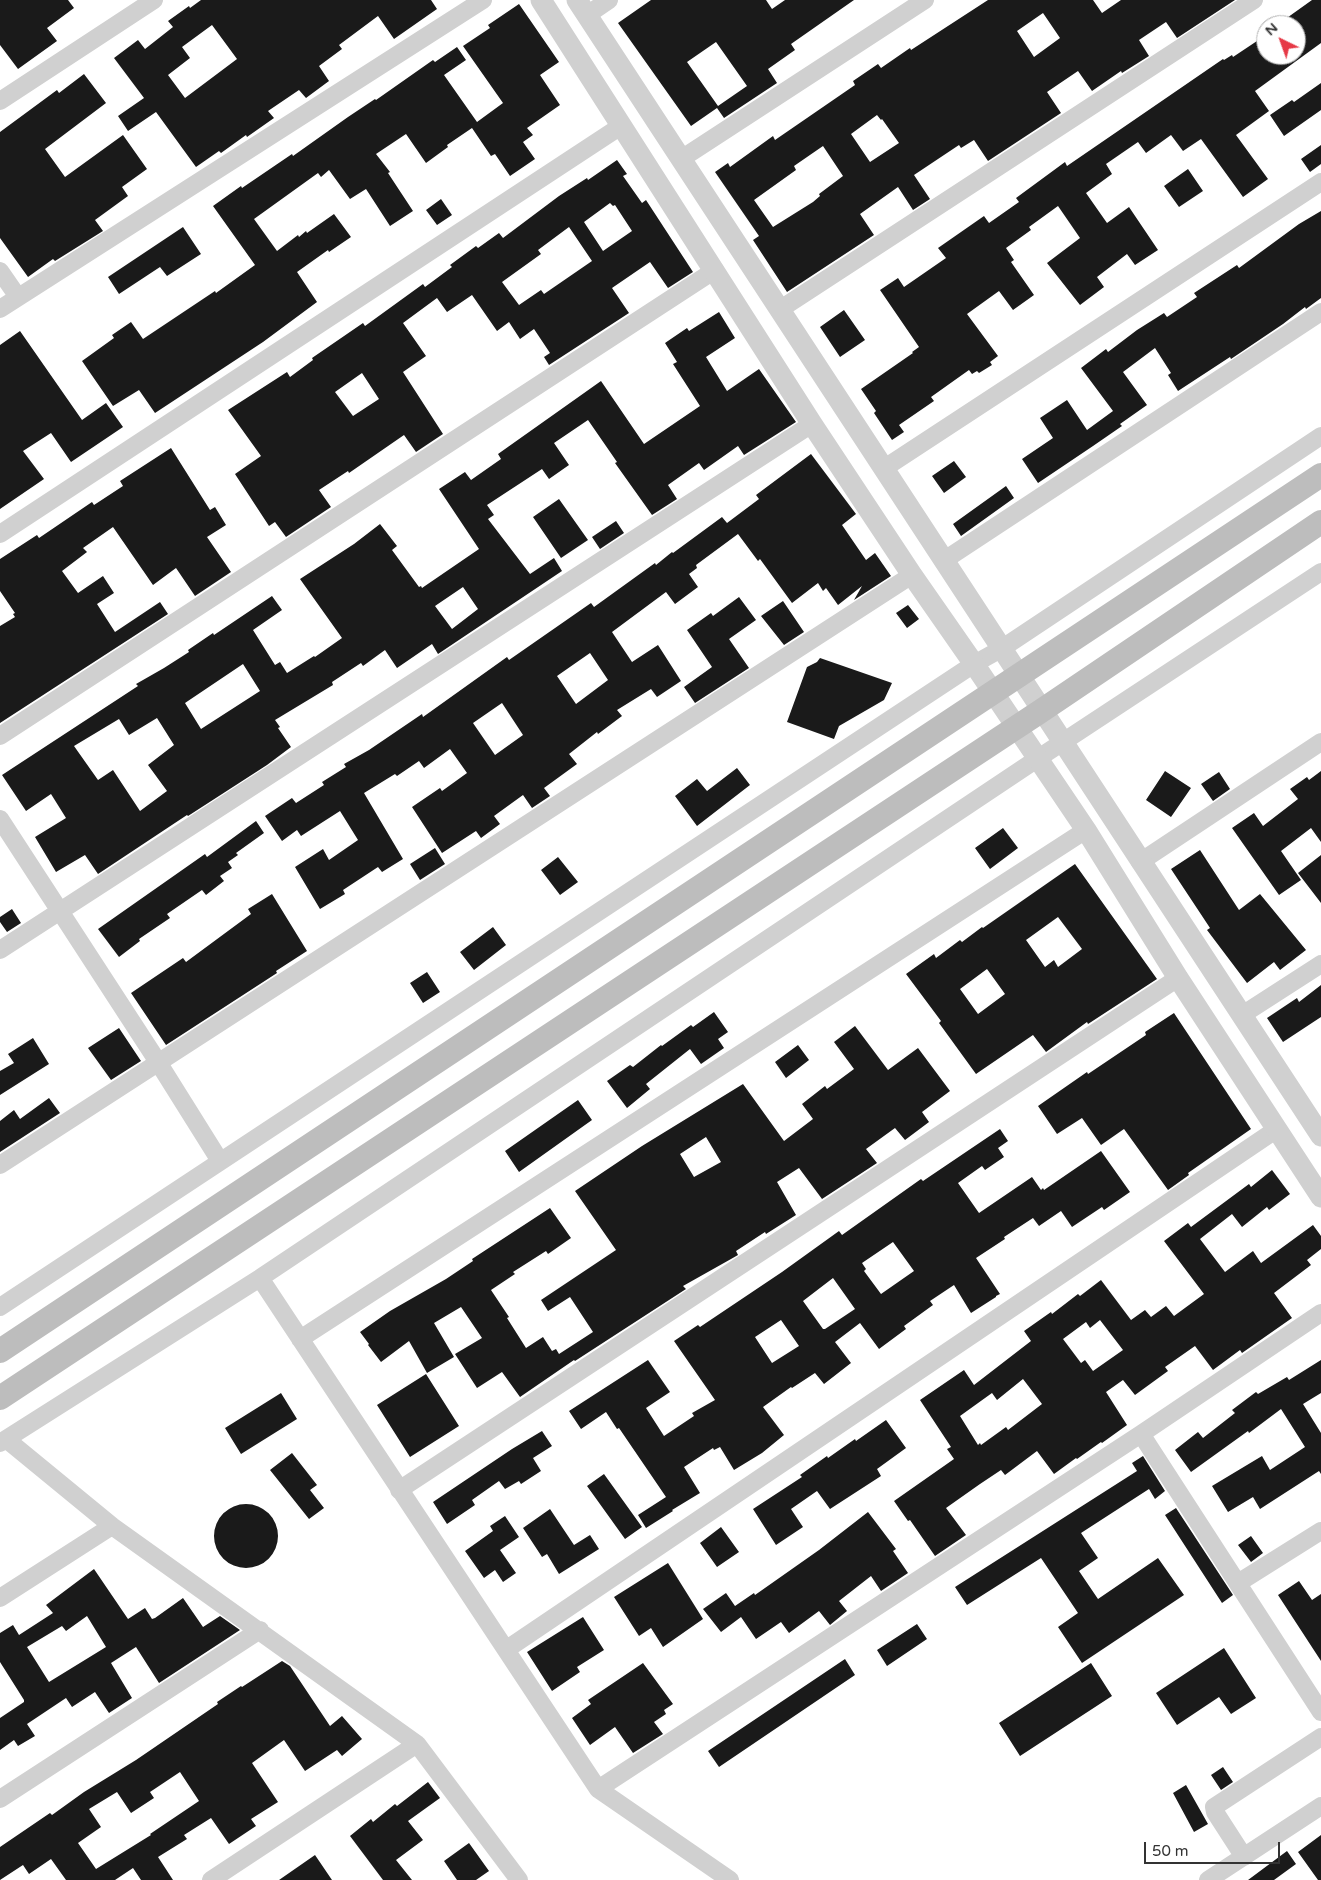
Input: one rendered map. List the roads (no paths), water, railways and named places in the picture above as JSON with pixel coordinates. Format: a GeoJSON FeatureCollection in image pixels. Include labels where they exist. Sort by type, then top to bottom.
{"type":"FeatureCollection","features":[{"type":"Feature","properties":{"kind":"main road"},"geometry":{"type":"LineString","coordinates":[[0,1351],[1321,475]]}},
{"type":"Feature","properties":{"kind":"main road"},"geometry":{"type":"LineString","coordinates":[[0,1398],[1015,726],[1041,711],[1321,522]]}},
{"type":"Feature","properties":{"kind":"street"},"geometry":{"type":"LineString","coordinates":[[0,101],[154,0]]}},
{"type":"Feature","properties":{"kind":"street"},"geometry":{"type":"LineString","coordinates":[[0,309],[483,0]]}},
{"type":"Feature","properties":{"kind":"street"},"geometry":{"type":"LineString","coordinates":[[541,0],[812,424],[912,575],[1086,830],[1178,978],[1321,1197]]}},
{"type":"Feature","properties":{"kind":"street"},"geometry":{"type":"LineString","coordinates":[[609,0],[582,7],[1018,676],[1321,1136]]}},
{"type":"Feature","properties":{"kind":"street"},"geometry":{"type":"LineString","coordinates":[[681,159],[925,0]]}},
{"type":"Feature","properties":{"kind":"street"},"geometry":{"type":"LineString","coordinates":[[779,310],[1254,0]]}},
{"type":"Feature","properties":{"kind":"street"},"geometry":{"type":"LineString","coordinates":[[0,534],[621,126]]}},
{"type":"Feature","properties":{"kind":"street"},"geometry":{"type":"LineString","coordinates":[[883,469],[1321,182]]}},
{"type":"Feature","properties":{"kind":"street"},"geometry":{"type":"LineString","coordinates":[[0,736],[715,270]]}},
{"type":"Feature","properties":{"kind":"street"},"geometry":{"type":"LineString","coordinates":[[0,271],[18,297]]}},
{"type":"Feature","properties":{"kind":"street"},"geometry":{"type":"LineString","coordinates":[[943,561],[1321,312]]}},
{"type":"Feature","properties":{"kind":"street"},"geometry":{"type":"LineString","coordinates":[[0,950],[812,424]]}},
{"type":"Feature","properties":{"kind":"street"},"geometry":{"type":"LineString","coordinates":[[0,1307],[974,664],[1001,649],[1321,436]]}},
{"type":"Feature","properties":{"kind":"street"},"geometry":{"type":"LineString","coordinates":[[519,1880],[417,1744],[112,1526],[3,1441],[260,1278],[1037,759],[1321,572]]}},
{"type":"Feature","properties":{"kind":"street"},"geometry":{"type":"LineString","coordinates":[[0,1165],[912,575]]}},
{"type":"Feature","properties":{"kind":"street"},"geometry":{"type":"LineString","coordinates":[[1140,862],[1321,742]]}},
{"type":"Feature","properties":{"kind":"street"},"geometry":{"type":"LineString","coordinates":[[0,819],[220,1161]]}},
{"type":"Feature","properties":{"kind":"street"},"geometry":{"type":"LineString","coordinates":[[300,1338],[1086,830]]}},
{"type":"Feature","properties":{"kind":"street"},"geometry":{"type":"LineString","coordinates":[[1242,1016],[1321,964]]}},
{"type":"Feature","properties":{"kind":"street"},"geometry":{"type":"LineString","coordinates":[[399,1490],[1178,978]]}},
{"type":"Feature","properties":{"kind":"street"},"geometry":{"type":"LineString","coordinates":[[507,1649],[1277,1129]]}},
{"type":"Feature","properties":{"kind":"street"},"geometry":{"type":"LineString","coordinates":[[260,1278],[399,1490],[507,1649],[598,1790],[730,1880]]}},
{"type":"Feature","properties":{"kind":"street"},"geometry":{"type":"LineString","coordinates":[[598,1790],[1142,1434],[1321,1313]]}},
{"type":"Feature","properties":{"kind":"street"},"geometry":{"type":"LineString","coordinates":[[1142,1434],[1321,1712]]}},
{"type":"Feature","properties":{"kind":"street"},"geometry":{"type":"LineString","coordinates":[[0,1598],[112,1526]]}},
{"type":"Feature","properties":{"kind":"street"},"geometry":{"type":"LineString","coordinates":[[1238,1584],[1321,1531]]}},
{"type":"Feature","properties":{"kind":"street"},"geometry":{"type":"LineString","coordinates":[[0,1799],[260,1630]]}},
{"type":"Feature","properties":{"kind":"street"},"geometry":{"type":"LineString","coordinates":[[1244,1857],[1215,1812],[1214,1807],[1321,1737]]}},
{"type":"Feature","properties":{"kind":"street"},"geometry":{"type":"LineString","coordinates":[[211,1880],[417,1744]]}},
{"type":"Feature","properties":{"kind":"street"},"geometry":{"type":"LineString","coordinates":[[1208,1880],[1321,1806]]}}]}
